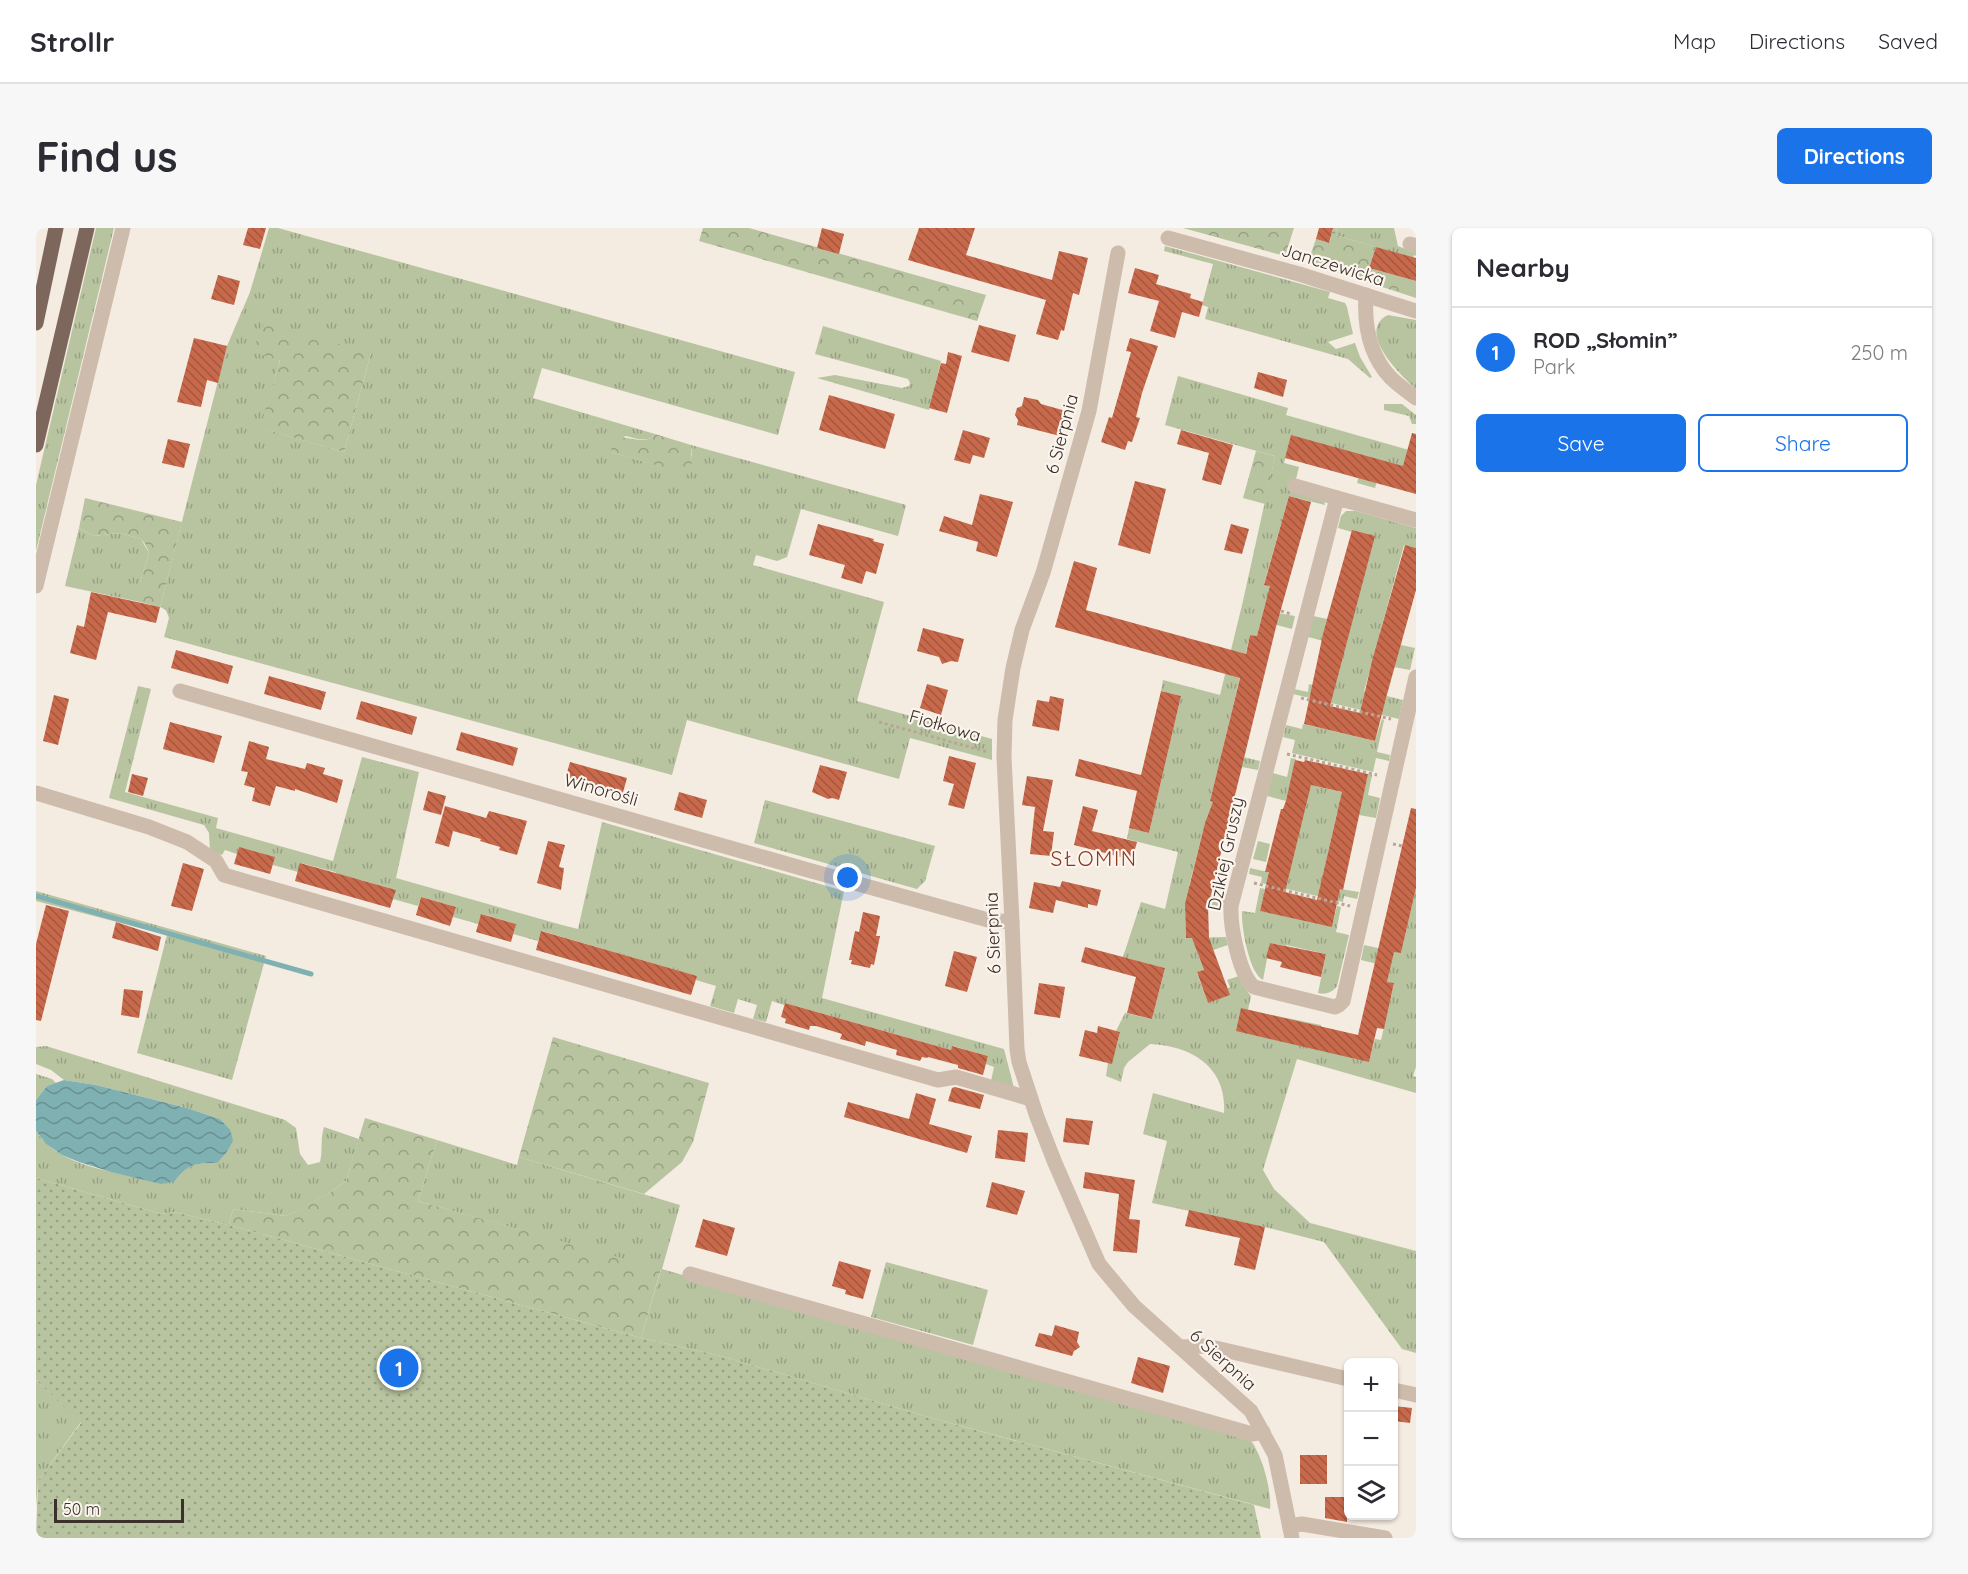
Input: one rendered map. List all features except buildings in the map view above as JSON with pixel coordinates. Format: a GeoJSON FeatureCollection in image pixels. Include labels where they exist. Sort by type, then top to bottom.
{"type":"FeatureCollection","features":[{"type":"Feature","properties":{"kind":"main road"},"geometry":{"type":"LineString","coordinates":[[36,324],[56,228]]}},
{"type":"Feature","properties":{"kind":"main road"},"geometry":{"type":"LineString","coordinates":[[36,445],[87,228]]}},
{"type":"Feature","properties":{"kind":"street"},"geometry":{"type":"LineString","coordinates":[[36,586],[123,228]]}},
{"type":"Feature","properties":{"kind":"street","name":"Janczewicka"},"geometry":{"type":"LineString","coordinates":[[1168,238],[1299,274],[1416,311]]}},
{"type":"Feature","properties":{"kind":"street","name":"6 Sierpnia"},"geometry":{"type":"LineString","coordinates":[[1118,254],[1089,411],[1042,573],[1022,630],[1015,656],[1005,720],[1004,757],[1017,1049],[1031,1099],[1055,1163],[1099,1264],[1134,1306],[1245,1405],[1271,1446],[1279,1466],[1291,1532]]}},
{"type":"Feature","properties":{"kind":"street"},"geometry":{"type":"LineString","coordinates":[[1366,295],[1366,321],[1372,348],[1391,378],[1416,398]]}},
{"type":"Feature","properties":{"kind":"street"},"geometry":{"type":"LineString","coordinates":[[1295,486],[1416,520]]}},
{"type":"Feature","properties":{"kind":"street","name":"Dzikiej Gruszy"},"geometry":{"type":"LineString","coordinates":[[1337,498],[1231,906],[1230,918],[1234,939],[1247,979],[1254,987],[1335,1007],[1345,995],[1416,677]]}},
{"type":"Feature","properties":{"kind":"street","name":"Winorośli"},"geometry":{"type":"LineString","coordinates":[[180,691],[988,920],[1012,922]]}},
{"type":"Feature","properties":{"kind":"street"},"geometry":{"type":"LineString","coordinates":[[36,793],[149,827],[187,842],[216,861],[224,875],[938,1080],[956,1077],[1031,1099]]}},
{"type":"Feature","properties":{"kind":"street"},"geometry":{"type":"LineString","coordinates":[[690,1274],[1252,1434],[1263,1432]]}},
{"type":"Feature","properties":{"kind":"street"},"geometry":{"type":"LineString","coordinates":[[1181,1347],[1207,1346],[1344,1378]]}},
{"type":"Feature","properties":{"kind":"street"},"geometry":{"type":"LineString","coordinates":[[1398,1391],[1416,1395]]}},
{"type":"Feature","properties":{"kind":"street"},"geometry":{"type":"LineString","coordinates":[[1291,1532],[1302,1524],[1385,1538]]}},
{"type":"Feature","properties":{"kind":"path"},"geometry":{"type":"LineString","coordinates":[[1285,694],[1405,723]]}},
{"type":"Feature","properties":{"kind":"path","name":"Fiołkowa"},"geometry":{"type":"LineString","coordinates":[[879,722],[1004,757]]}},
{"type":"Feature","properties":{"kind":"path"},"geometry":{"type":"LineString","coordinates":[[1271,750],[1393,778]]}},
{"type":"Feature","properties":{"kind":"path"},"geometry":{"type":"LineString","coordinates":[[1238,879],[1364,909]]}},
{"type":"Feature","properties":{"kind":"green space"},"geometry":{"type":"Polygon","coordinates":[[[96,228],[114,228],[36,551],[36,485],[96,228]]]}},
{"type":"Feature","properties":{"kind":"green space"},"geometry":{"type":"Polygon","coordinates":[[[269,228],[278,228],[795,372],[778,435],[542,368],[533,398],[655,434],[645,440],[625,436],[611,452],[688,474],[692,455],[691,445],[906,505],[898,536],[801,509],[787,557],[777,561],[756,555],[753,565],[884,602],[857,701],[992,739],[992,760],[910,738],[899,779],[687,720],[672,775],[164,637],[169,618],[166,610],[160,607],[227,346],[250,292],[269,228]],[[371,353],[280,359],[261,428],[344,452],[371,353]]]}},
{"type":"Feature","properties":{"kind":"green space"},"geometry":{"type":"Polygon","coordinates":[[[703,228],[749,228],[986,295],[977,321],[699,241],[703,228]]]}},
{"type":"Feature","properties":{"kind":"green space"},"geometry":{"type":"Polygon","coordinates":[[[1183,228],[1294,228],[1285,256],[1183,228]]]}},
{"type":"Feature","properties":{"kind":"green space"},"geometry":{"type":"Polygon","coordinates":[[[1333,228],[1337,228],[1335,235],[1376,247],[1369,268],[1416,281],[1416,298],[1315,265],[1310,256],[1316,239],[1329,243],[1333,228]]]}},
{"type":"Feature","properties":{"kind":"green space"},"geometry":{"type":"Polygon","coordinates":[[[1337,228],[1394,228],[1398,246],[1416,250],[1416,256],[1414,255],[1413,258],[1335,235],[1337,228]]]}},
{"type":"Feature","properties":{"kind":"green space"},"geometry":{"type":"Polygon","coordinates":[[[1165,246],[1330,292],[1328,298],[1345,303],[1353,334],[1328,342],[1336,349],[1355,343],[1372,377],[1370,378],[1348,359],[1205,319],[1208,307],[1202,305],[1213,264],[1164,251],[1165,246]]]}},
{"type":"Feature","properties":{"kind":"green space"},"geometry":{"type":"Polygon","coordinates":[[[1388,315],[1416,320],[1416,389],[1392,364],[1378,342],[1376,331],[1379,322],[1388,315]]]}},
{"type":"Feature","properties":{"kind":"green space"},"geometry":{"type":"Polygon","coordinates":[[[264,323],[371,353],[344,452],[260,428],[280,360],[252,352],[264,323]]]}},
{"type":"Feature","properties":{"kind":"green space"},"geometry":{"type":"Polygon","coordinates":[[[823,326],[941,361],[929,410],[817,378],[835,375],[902,388],[909,386],[910,383],[908,379],[815,354],[823,326]]]}},
{"type":"Feature","properties":{"kind":"green space"},"geometry":{"type":"Polygon","coordinates":[[[1178,376],[1288,408],[1286,415],[1416,452],[1416,470],[1383,461],[1375,488],[1357,483],[1364,456],[1291,436],[1284,463],[1299,467],[1293,491],[1324,501],[1325,505],[1289,496],[1264,584],[1271,586],[1265,611],[1295,616],[1292,629],[1261,621],[1257,636],[1250,635],[1222,752],[1260,761],[1258,770],[1242,767],[1240,774],[1218,769],[1210,801],[1217,803],[1205,824],[1189,886],[1227,894],[1225,907],[1210,907],[1210,904],[1185,905],[1186,938],[1226,937],[1228,945],[1198,955],[1204,970],[1197,973],[1208,1003],[1229,995],[1227,989],[1230,987],[1227,980],[1239,976],[1251,996],[1248,1010],[1321,1025],[1369,1061],[1375,1039],[1381,1040],[1394,984],[1387,982],[1390,967],[1361,960],[1364,945],[1401,953],[1416,887],[1416,1067],[1413,1076],[1416,1077],[1416,1093],[1297,1059],[1263,1170],[1274,1189],[1310,1223],[1416,1251],[1416,1353],[1402,1349],[1324,1242],[1152,1203],[1167,1141],[1143,1134],[1153,1093],[1224,1113],[1220,1083],[1204,1062],[1180,1049],[1150,1044],[1128,1062],[1121,1082],[1106,1076],[1108,1063],[1112,1063],[1120,1032],[1116,1031],[1125,1013],[1152,1019],[1165,968],[1123,957],[1141,902],[1165,909],[1178,852],[1127,839],[1129,828],[1149,833],[1181,696],[1161,691],[1163,680],[1220,695],[1275,456],[1165,425],[1178,376]]]}},
{"type":"Feature","properties":{"kind":"green space"},"geometry":{"type":"Polygon","coordinates":[[[1384,404],[1402,404],[1416,415],[1416,424],[1412,424],[1409,416],[1384,410],[1384,404]]]}},
{"type":"Feature","properties":{"kind":"green space"},"geometry":{"type":"Polygon","coordinates":[[[655,434],[691,445],[692,469],[689,475],[611,452],[612,443],[616,437],[642,440],[651,438],[655,434]]]}},
{"type":"Feature","properties":{"kind":"green space"},"geometry":{"type":"Polygon","coordinates":[[[1256,451],[1275,456],[1265,504],[1243,498],[1256,451]]]}},
{"type":"Feature","properties":{"kind":"green space"},"geometry":{"type":"Polygon","coordinates":[[[85,498],[182,522],[160,607],[140,602],[140,583],[149,553],[145,544],[141,539],[120,533],[93,536],[79,528],[85,498]]]}},
{"type":"Feature","properties":{"kind":"green space"},"geometry":{"type":"Polygon","coordinates":[[[1346,511],[1356,511],[1416,528],[1416,548],[1404,545],[1380,633],[1402,640],[1401,645],[1415,648],[1410,670],[1373,659],[1364,691],[1386,698],[1387,696],[1403,700],[1399,719],[1293,694],[1294,689],[1308,692],[1309,684],[1333,690],[1344,646],[1308,637],[1313,616],[1327,619],[1352,532],[1338,528],[1341,516],[1346,511]]]}},
{"type":"Feature","properties":{"kind":"green space"},"geometry":{"type":"Polygon","coordinates":[[[79,528],[93,536],[120,533],[141,539],[149,553],[140,583],[140,602],[65,586],[79,528]]]}},
{"type":"Feature","properties":{"kind":"green space"},"geometry":{"type":"Polygon","coordinates":[[[138,686],[151,689],[125,792],[218,818],[216,828],[333,861],[362,757],[419,772],[396,878],[562,925],[578,929],[602,822],[844,891],[822,998],[1004,1049],[1014,1088],[991,1081],[994,1067],[986,1064],[988,1056],[953,1046],[951,1050],[785,1003],[784,1005],[772,1001],[766,1022],[753,1019],[757,1005],[738,999],[734,1013],[710,1006],[716,986],[696,980],[696,976],[542,931],[538,941],[513,934],[516,924],[482,914],[478,924],[453,917],[456,907],[421,897],[418,906],[393,899],[395,890],[361,880],[358,890],[335,872],[301,863],[298,872],[273,865],[239,847],[237,854],[225,850],[222,855],[210,852],[209,833],[204,825],[109,798],[138,686]]]}},
{"type":"Feature","properties":{"kind":"green space"},"geometry":{"type":"Polygon","coordinates":[[[1382,719],[1384,720],[1377,752],[1390,755],[1389,761],[1376,758],[1373,772],[1292,753],[1295,740],[1283,737],[1286,725],[1302,729],[1303,724],[1375,741],[1382,719]]]}},
{"type":"Feature","properties":{"kind":"green space"},"geometry":{"type":"Polygon","coordinates":[[[1291,758],[1296,759],[1291,780],[1362,797],[1368,774],[1372,775],[1368,795],[1380,798],[1376,818],[1337,813],[1323,875],[1328,887],[1359,892],[1357,899],[1344,896],[1343,902],[1261,883],[1262,877],[1249,874],[1250,868],[1281,875],[1305,806],[1267,796],[1273,773],[1287,777],[1291,758]]]}},
{"type":"Feature","properties":{"kind":"green space"},"geometry":{"type":"Polygon","coordinates":[[[765,800],[935,846],[925,881],[917,889],[754,843],[765,800]]]}},
{"type":"Feature","properties":{"kind":"green space"},"geometry":{"type":"Polygon","coordinates":[[[1258,841],[1270,844],[1266,862],[1253,859],[1258,841]]]}},
{"type":"Feature","properties":{"kind":"green space"},"geometry":{"type":"Polygon","coordinates":[[[1260,888],[1265,889],[1260,911],[1332,926],[1337,906],[1341,907],[1336,932],[1349,935],[1337,986],[1333,990],[1318,993],[1326,954],[1286,945],[1270,943],[1263,980],[1258,976],[1247,948],[1242,911],[1255,913],[1260,888]]]}},
{"type":"Feature","properties":{"kind":"green space"},"geometry":{"type":"Polygon","coordinates":[[[36,891],[266,956],[232,1080],[137,1053],[167,935],[36,901],[36,891]]]}},
{"type":"Feature","properties":{"kind":"green space"},"geometry":{"type":"Polygon","coordinates":[[[553,1037],[709,1083],[693,1142],[682,1162],[644,1194],[519,1157],[553,1037]]]}},
{"type":"Feature","properties":{"kind":"green space"},"geometry":{"type":"Polygon","coordinates":[[[46,1046],[285,1120],[296,1128],[300,1154],[308,1165],[320,1162],[324,1127],[359,1139],[346,1181],[328,1194],[286,1216],[233,1209],[229,1225],[174,1212],[162,1214],[36,1178],[36,1131],[47,1144],[62,1155],[79,1163],[119,1173],[175,1181],[188,1168],[203,1163],[217,1163],[230,1129],[220,1119],[187,1108],[96,1085],[64,1080],[51,1070],[36,1064],[36,1047],[46,1046]]]}},
{"type":"Feature","properties":{"kind":"green space"},"geometry":{"type":"Polygon","coordinates":[[[36,1074],[52,1079],[56,1083],[47,1086],[36,1100],[36,1074]]]}},
{"type":"Feature","properties":{"kind":"green space"},"geometry":{"type":"Polygon","coordinates":[[[365,1118],[437,1140],[418,1201],[661,1269],[641,1338],[229,1225],[233,1209],[286,1216],[328,1194],[346,1181],[365,1118]]]}},
{"type":"Feature","properties":{"kind":"green space"},"geometry":{"type":"Polygon","coordinates":[[[437,1140],[517,1165],[519,1157],[680,1205],[662,1269],[1251,1441],[1259,1455],[1265,1474],[1270,1509],[935,1419],[721,1356],[641,1338],[661,1270],[418,1201],[437,1140]]]}},
{"type":"Feature","properties":{"kind":"green space"},"geometry":{"type":"Polygon","coordinates":[[[36,1178],[162,1214],[174,1212],[229,1225],[641,1338],[721,1356],[935,1419],[1254,1505],[1261,1538],[36,1538],[38,1481],[81,1423],[36,1380],[36,1178]]]}},
{"type":"Feature","properties":{"kind":"green space"},"geometry":{"type":"Polygon","coordinates":[[[886,1262],[988,1290],[973,1345],[871,1317],[886,1262]]]}},
{"type":"Feature","properties":{"kind":"green space"},"geometry":{"type":"Polygon","coordinates":[[[36,1380],[81,1422],[38,1481],[36,1507],[36,1380]]]}},
{"type":"Feature","properties":{"kind":"water"},"geometry":{"type":"Polygon","coordinates":[[[64,1080],[96,1085],[187,1108],[220,1119],[230,1129],[233,1141],[217,1163],[193,1166],[184,1171],[175,1181],[161,1184],[79,1162],[62,1155],[46,1144],[36,1131],[36,1100],[47,1086],[64,1080]]]}},
{"type":"Feature","properties":{"kind":"waterway"},"geometry":{"type":"LineString","coordinates":[[36,896],[311,974]]}},
{"type":"Feature","properties":{"kind":"place","name":"ROD „Słomin”"},"geometry":{"type":"Point","coordinates":[399,1368]}},
{"type":"Feature","properties":{"kind":"district","name":"SŁOMIN"},"geometry":{"type":"Point","coordinates":[1094,859]}}]}
